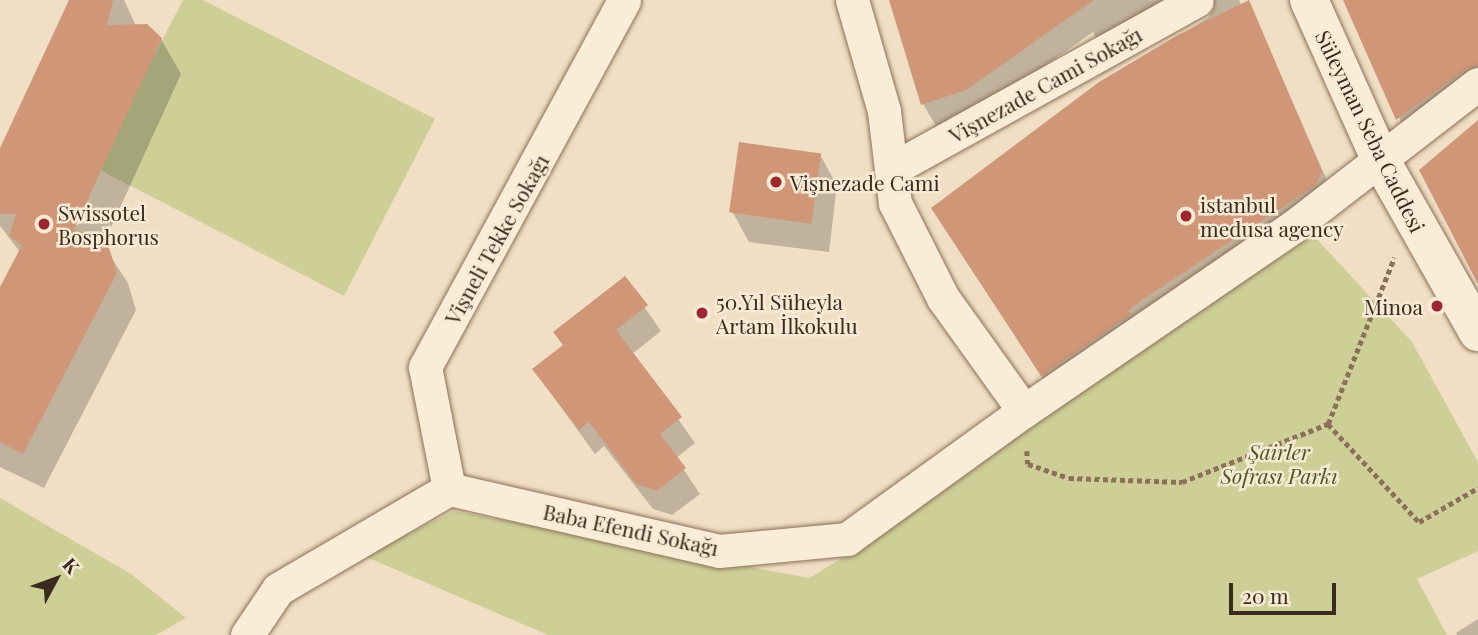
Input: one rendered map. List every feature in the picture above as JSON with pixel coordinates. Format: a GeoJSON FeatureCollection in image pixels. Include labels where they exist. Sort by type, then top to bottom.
{"type":"FeatureCollection","features":[{"type":"Feature","properties":{"kind":"main road","name":"Süleyman Seba Caddesi"},"geometry":{"type":"LineString","coordinates":[[1309,0],[1380,159],[1410,218],[1478,332]]}},
{"type":"Feature","properties":{"kind":"street","name":"Vişneli Tekke Sokağı"},"geometry":{"type":"LineString","coordinates":[[449,489],[425,367],[624,0]]}},
{"type":"Feature","properties":{"kind":"street"},"geometry":{"type":"LineString","coordinates":[[852,0],[884,110],[894,168],[895,203],[943,298],[1024,411]]}},
{"type":"Feature","properties":{"kind":"street","name":"Vişnezade Cami Sokağı"},"geometry":{"type":"LineString","coordinates":[[894,168],[1197,0]]}},
{"type":"Feature","properties":{"kind":"street","name":"Baba Efendi Sokağı"},"geometry":{"type":"LineString","coordinates":[[449,489],[719,551],[847,539],[1024,411],[1180,307],[1478,84]]}},
{"type":"Feature","properties":{"kind":"street"},"geometry":{"type":"LineString","coordinates":[[247,635],[278,589],[449,489]]}},
{"type":"Feature","properties":{"kind":"path"},"geometry":{"type":"LineString","coordinates":[[1024,411],[1028,464],[1069,478],[1182,482],[1328,424],[1410,218]]}},
{"type":"Feature","properties":{"kind":"path"},"geometry":{"type":"LineString","coordinates":[[1328,424],[1419,522],[1478,488]]}},
{"type":"Feature","properties":{"kind":"green space"},"geometry":{"type":"Polygon","coordinates":[[[183,0],[203,0],[435,119],[344,296],[96,168],[183,0]]]}},
{"type":"Feature","properties":{"kind":"green space","name":"Şairler Sofrası Parkı"},"geometry":{"type":"Polygon","coordinates":[[[1314,236],[1412,342],[1478,462],[1478,551],[1417,579],[1447,635],[548,635],[364,556],[454,511],[809,578],[851,553],[983,444],[1314,236]]]}},
{"type":"Feature","properties":{"kind":"green space"},"geometry":{"type":"Polygon","coordinates":[[[0,498],[131,574],[186,618],[156,635],[0,635],[0,498]]]}},
{"type":"Feature","properties":{"kind":"building","name":"Swissotel Bosphorus"},"geometry":{"type":"Polygon","coordinates":[[[69,0],[113,0],[107,25],[147,24],[162,38],[74,229],[108,245],[117,273],[23,454],[0,442],[0,287],[22,245],[9,236],[16,214],[0,214],[0,148],[69,0]]]}},
{"type":"Feature","properties":{"kind":"building"},"geometry":{"type":"Polygon","coordinates":[[[889,0],[1094,0],[966,90],[921,105],[889,0]]]}},
{"type":"Feature","properties":{"kind":"building"},"geometry":{"type":"Polygon","coordinates":[[[1249,0],[1322,171],[1316,185],[1139,302],[1128,311],[1131,314],[1041,376],[931,208],[1099,82],[1178,35],[1249,0]]]}},
{"type":"Feature","properties":{"kind":"building"},"geometry":{"type":"Polygon","coordinates":[[[1343,0],[1478,0],[1478,65],[1466,69],[1396,120],[1343,0]]]}},
{"type":"Feature","properties":{"kind":"building"},"geometry":{"type":"Polygon","coordinates":[[[1478,120],[1478,284],[1419,170],[1478,120]]]}},
{"type":"Feature","properties":{"kind":"building","name":"Vişnezade Cami"},"geometry":{"type":"Polygon","coordinates":[[[739,142],[821,154],[811,224],[729,212],[739,142]]]}},
{"type":"Feature","properties":{"kind":"building"},"geometry":{"type":"Polygon","coordinates":[[[625,276],[648,305],[616,330],[682,417],[660,434],[686,468],[657,491],[636,484],[589,422],[579,430],[532,369],[563,345],[553,332],[625,276]]]}},
{"type":"Feature","properties":{"kind":"place","name":"Vişnezade Cami"},"geometry":{"type":"Point","coordinates":[776,182]}},
{"type":"Feature","properties":{"kind":"place","name":"istanbul medusa agency"},"geometry":{"type":"Point","coordinates":[1186,216]}},
{"type":"Feature","properties":{"kind":"place","name":"Swissotel Bosphorus"},"geometry":{"type":"Point","coordinates":[44,224]}},
{"type":"Feature","properties":{"kind":"place","name":"Minoa"},"geometry":{"type":"Point","coordinates":[1437,306]}},
{"type":"Feature","properties":{"kind":"place","name":"50.Yıl Süheyla Artam İlkokulu"},"geometry":{"type":"Point","coordinates":[702,313]}}]}
